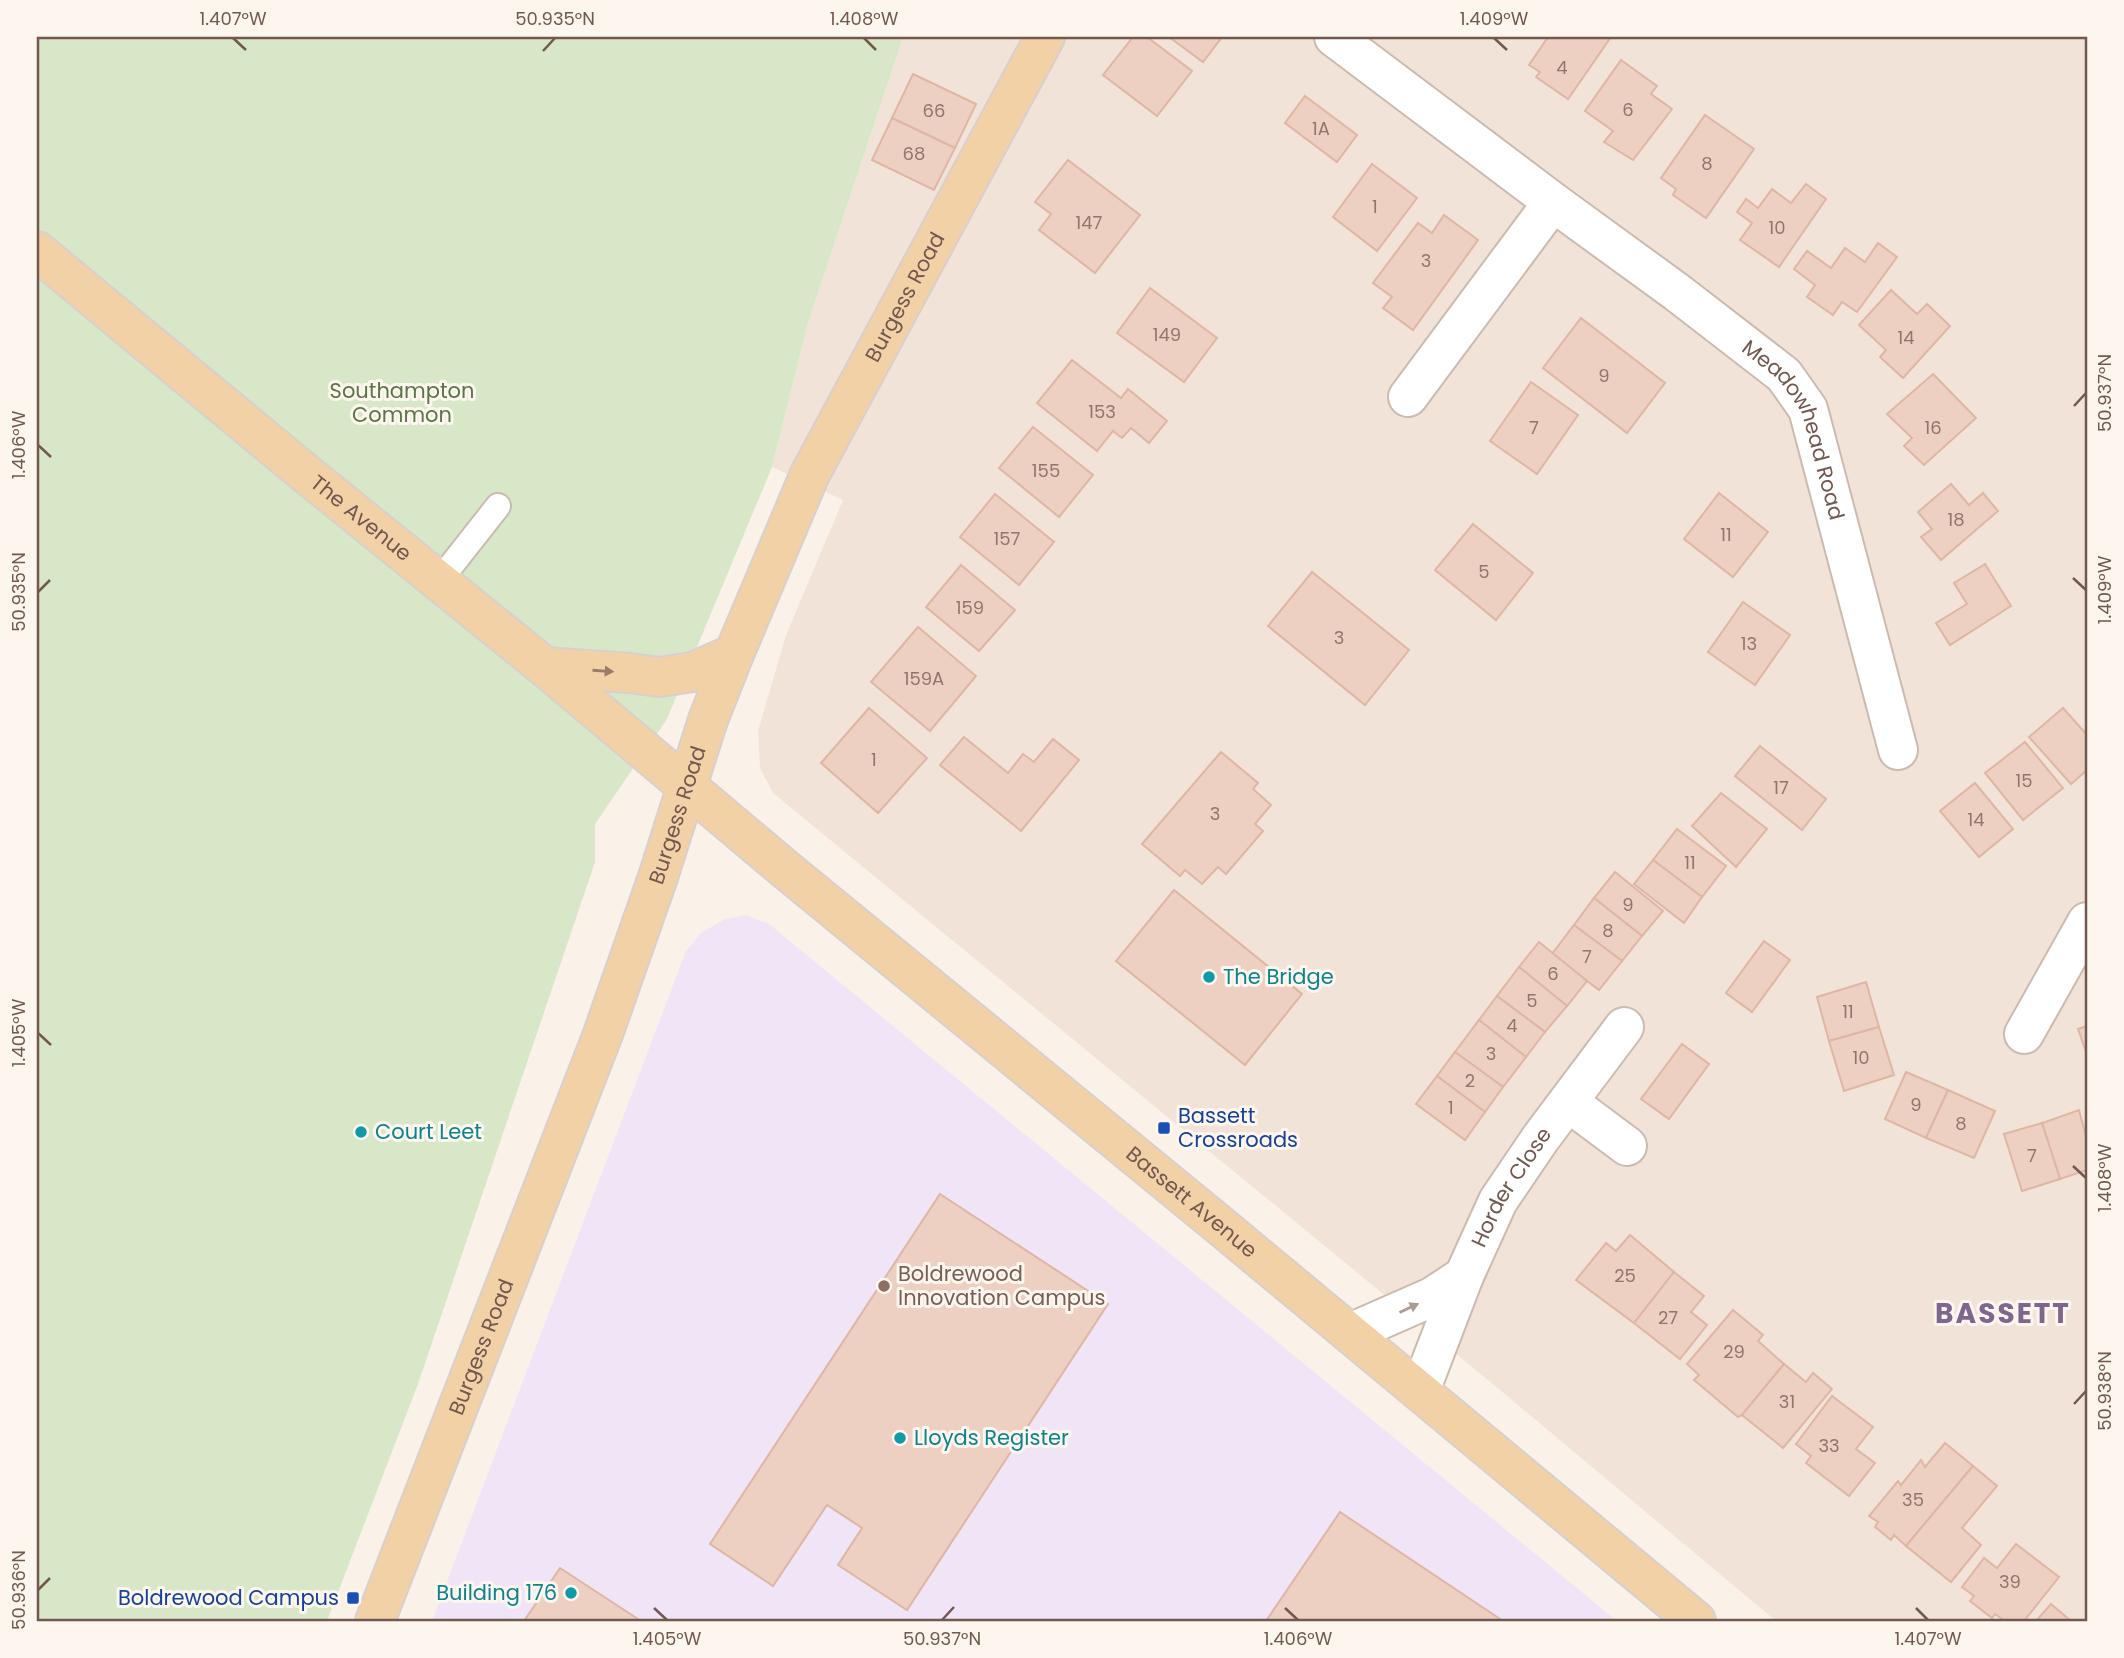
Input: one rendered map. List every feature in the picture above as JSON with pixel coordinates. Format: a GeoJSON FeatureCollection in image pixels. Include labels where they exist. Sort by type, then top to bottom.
{"type":"FeatureCollection","features":[{"type":"Feature","properties":{"kind":"main road","name":"Burgess Road"},"geometry":{"type":"LineString","coordinates":[[375,1621],[603,1034],[708,720],[810,474],[1045,37]]}},
{"type":"Feature","properties":{"kind":"main road","name":"The Avenue"},"geometry":{"type":"LineString","coordinates":[[37,251],[686,784]]}},
{"type":"Feature","properties":{"kind":"main road"},"geometry":{"type":"LineString","coordinates":[[545,667],[659,677],[693,672],[734,654]]}},
{"type":"Feature","properties":{"kind":"main road","name":"Bassett Avenue"},"geometry":{"type":"LineString","coordinates":[[686,784],[785,869],[1696,1621]]}},
{"type":"Feature","properties":{"kind":"street","name":"Meadowhead Road"},"geometry":{"type":"LineString","coordinates":[[1334,37],[1784,375],[1808,409],[1898,750]]}},
{"type":"Feature","properties":{"kind":"street"},"geometry":{"type":"LineString","coordinates":[[1408,397],[1553,202]]}},
{"type":"Feature","properties":{"kind":"street"},"geometry":{"type":"LineString","coordinates":[[2024,1034],[2087,922]]}},
{"type":"Feature","properties":{"kind":"street","name":"Horder Close"},"geometry":{"type":"LineString","coordinates":[[1420,1391],[1464,1276],[1498,1201],[1540,1139],[1624,1027]]}},
{"type":"Feature","properties":{"kind":"street"},"geometry":{"type":"LineString","coordinates":[[1568,1102],[1627,1146]]}},
{"type":"Feature","properties":{"kind":"street"},"geometry":{"type":"LineString","coordinates":[[1350,1333],[1432,1297],[1464,1276]]}},
{"type":"Feature","properties":{"kind":"lane"},"geometry":{"type":"LineString","coordinates":[[439,581],[498,506]]}},
{"type":"Feature","properties":{"kind":"shaded area"},"geometry":{"type":"Polygon","coordinates":[[[903,37],[2087,37],[2087,1621],[1776,1621],[1494,1385],[773,793],[760,768],[758,731],[786,635],[843,500],[772,467],[808,323],[903,37]]]}},
{"type":"Feature","properties":{"kind":"shaded area","name":"Boldrewood Innovation Campus"},"geometry":{"type":"Polygon","coordinates":[[[747,915],[769,924],[1617,1621],[432,1621],[686,951],[701,933],[725,919],[747,915]]]}},
{"type":"Feature","properties":{"kind":"green space","name":"Southampton Common"},"geometry":{"type":"Polygon","coordinates":[[[37,37],[903,37],[808,323],[772,467],[667,719],[595,824],[595,862],[418,1384],[327,1621],[37,1621],[37,37]]]}},
{"type":"Feature","properties":{"kind":"building"},"geometry":{"type":"Polygon","coordinates":[[[1133,37],[1147,37],[1192,71],[1157,116],[1103,75],[1133,37]]]}},
{"type":"Feature","properties":{"kind":"building"},"geometry":{"type":"Polygon","coordinates":[[[1169,37],[1222,37],[1203,62],[1169,37]]]}},
{"type":"Feature","properties":{"kind":"building"},"geometry":{"type":"Polygon","coordinates":[[[1548,37],[1611,37],[1568,99],[1536,77],[1540,72],[1529,65],[1548,37]]]}},
{"type":"Feature","properties":{"kind":"building"},"geometry":{"type":"Polygon","coordinates":[[[1621,60],[1657,86],[1651,94],[1672,109],[1633,160],[1604,142],[1613,131],[1585,111],[1621,60]]]}},
{"type":"Feature","properties":{"kind":"building"},"geometry":{"type":"Polygon","coordinates":[[[913,74],[976,104],[955,148],[892,118],[913,74]]]}},
{"type":"Feature","properties":{"kind":"building"},"geometry":{"type":"Polygon","coordinates":[[[1305,96],[1357,135],[1337,162],[1285,123],[1305,96]]]}},
{"type":"Feature","properties":{"kind":"building"},"geometry":{"type":"Polygon","coordinates":[[[1705,115],[1754,149],[1706,218],[1673,195],[1676,189],[1661,178],[1705,115]]]}},
{"type":"Feature","properties":{"kind":"building"},"geometry":{"type":"Polygon","coordinates":[[[892,118],[955,148],[934,190],[872,160],[892,118]]]}},
{"type":"Feature","properties":{"kind":"building"},"geometry":{"type":"Polygon","coordinates":[[[1068,160],[1140,215],[1095,273],[1039,230],[1051,214],[1035,202],[1068,160]]]}},
{"type":"Feature","properties":{"kind":"building"},"geometry":{"type":"Polygon","coordinates":[[[1372,164],[1417,198],[1377,251],[1333,217],[1372,164]]]}},
{"type":"Feature","properties":{"kind":"building"},"geometry":{"type":"Polygon","coordinates":[[[1806,184],[1826,199],[1779,267],[1740,240],[1752,223],[1737,212],[1746,199],[1758,208],[1772,189],[1791,203],[1806,184]]]}},
{"type":"Feature","properties":{"kind":"building"},"geometry":{"type":"Polygon","coordinates":[[[1444,215],[1478,240],[1413,330],[1383,308],[1392,297],[1373,283],[1418,223],[1432,233],[1444,215]]]}},
{"type":"Feature","properties":{"kind":"building"},"geometry":{"type":"Polygon","coordinates":[[[1878,243],[1897,257],[1857,312],[1842,302],[1833,315],[1807,297],[1815,285],[1794,269],[1807,251],[1831,268],[1845,248],[1865,262],[1878,243]]]}},
{"type":"Feature","properties":{"kind":"building"},"geometry":{"type":"Polygon","coordinates":[[[1150,288],[1217,338],[1184,382],[1117,333],[1150,288]]]}},
{"type":"Feature","properties":{"kind":"building"},"geometry":{"type":"Polygon","coordinates":[[[1891,290],[1917,314],[1927,304],[1950,326],[1903,378],[1880,357],[1886,350],[1859,325],[1891,290]]]}},
{"type":"Feature","properties":{"kind":"building"},"geometry":{"type":"Polygon","coordinates":[[[1581,318],[1665,383],[1627,433],[1543,368],[1581,318]]]}},
{"type":"Feature","properties":{"kind":"building"},"geometry":{"type":"Polygon","coordinates":[[[1072,360],[1121,398],[1128,389],[1167,421],[1149,443],[1131,428],[1122,438],[1113,431],[1097,451],[1037,403],[1072,360]]]}},
{"type":"Feature","properties":{"kind":"building"},"geometry":{"type":"Polygon","coordinates":[[[1933,374],[1976,418],[1924,465],[1904,446],[1912,438],[1887,414],[1933,374]]]}},
{"type":"Feature","properties":{"kind":"building"},"geometry":{"type":"Polygon","coordinates":[[[1531,382],[1578,415],[1537,474],[1490,441],[1531,382]]]}},
{"type":"Feature","properties":{"kind":"building"},"geometry":{"type":"Polygon","coordinates":[[[1033,427],[1093,475],[1059,517],[999,468],[1033,427]]]}},
{"type":"Feature","properties":{"kind":"building"},"geometry":{"type":"Polygon","coordinates":[[[1951,484],[1969,505],[1983,493],[1998,511],[1941,560],[1921,537],[1932,529],[1918,512],[1951,484]]]}},
{"type":"Feature","properties":{"kind":"building"},"geometry":{"type":"Polygon","coordinates":[[[1719,493],[1768,532],[1733,577],[1684,539],[1719,493]]]}},
{"type":"Feature","properties":{"kind":"building"},"geometry":{"type":"Polygon","coordinates":[[[995,494],[1054,542],[1019,585],[960,537],[995,494]]]}},
{"type":"Feature","properties":{"kind":"building"},"geometry":{"type":"Polygon","coordinates":[[[1473,524],[1533,573],[1496,620],[1435,570],[1473,524]]]}},
{"type":"Feature","properties":{"kind":"building"},"geometry":{"type":"Polygon","coordinates":[[[1985,564],[2011,606],[1950,645],[1936,623],[1967,604],[1954,583],[1985,564]]]}},
{"type":"Feature","properties":{"kind":"building"},"geometry":{"type":"Polygon","coordinates":[[[961,565],[1015,610],[979,651],[926,607],[961,565]]]}},
{"type":"Feature","properties":{"kind":"building"},"geometry":{"type":"Polygon","coordinates":[[[1312,572],[1409,650],[1365,705],[1268,626],[1312,572]]]}},
{"type":"Feature","properties":{"kind":"building"},"geometry":{"type":"Polygon","coordinates":[[[1743,602],[1790,635],[1755,685],[1708,652],[1743,602]]]}},
{"type":"Feature","properties":{"kind":"building"},"geometry":{"type":"Polygon","coordinates":[[[918,627],[976,676],[930,731],[871,682],[918,627]]]}},
{"type":"Feature","properties":{"kind":"building"},"geometry":{"type":"Polygon","coordinates":[[[869,708],[927,758],[878,813],[821,763],[869,708]]]}},
{"type":"Feature","properties":{"kind":"building"},"geometry":{"type":"Polygon","coordinates":[[[2063,708],[2087,735],[2087,770],[2071,784],[2029,737],[2063,708]]]}},
{"type":"Feature","properties":{"kind":"building"},"geometry":{"type":"Polygon","coordinates":[[[964,737],[1008,773],[1023,754],[1034,762],[1053,739],[1079,760],[1021,831],[940,765],[964,737]]]}},
{"type":"Feature","properties":{"kind":"building"},"geometry":{"type":"Polygon","coordinates":[[[2025,742],[2063,788],[2023,820],[1985,773],[2025,742]]]}},
{"type":"Feature","properties":{"kind":"building"},"geometry":{"type":"Polygon","coordinates":[[[1760,746],[1826,799],[1802,830],[1735,776],[1760,746]]]}},
{"type":"Feature","properties":{"kind":"building"},"geometry":{"type":"Polygon","coordinates":[[[1221,752],[1258,783],[1253,789],[1271,805],[1255,824],[1263,831],[1226,874],[1218,867],[1202,884],[1185,870],[1180,876],[1142,844],[1221,752]]]}},
{"type":"Feature","properties":{"kind":"building"},"geometry":{"type":"Polygon","coordinates":[[[1975,783],[2013,829],[1979,857],[1940,811],[1975,783]]]}},
{"type":"Feature","properties":{"kind":"building"},"geometry":{"type":"Polygon","coordinates":[[[1721,793],[1767,829],[1736,867],[1692,826],[1721,793]]]}},
{"type":"Feature","properties":{"kind":"building"},"geometry":{"type":"Polygon","coordinates":[[[1677,829],[1726,866],[1702,897],[1653,860],[1677,829]]]}},
{"type":"Feature","properties":{"kind":"building"},"geometry":{"type":"Polygon","coordinates":[[[1653,860],[1702,897],[1684,923],[1634,884],[1653,860]]]}},
{"type":"Feature","properties":{"kind":"building"},"geometry":{"type":"Polygon","coordinates":[[[1615,872],[1663,911],[1642,936],[1594,898],[1615,872]]]}},
{"type":"Feature","properties":{"kind":"building","name":"The Bridge"},"geometry":{"type":"Polygon","coordinates":[[[1174,890],[1302,994],[1245,1065],[1116,961],[1174,890]]]}},
{"type":"Feature","properties":{"kind":"building"},"geometry":{"type":"Polygon","coordinates":[[[1594,898],[1642,936],[1622,961],[1574,925],[1594,898]]]}},
{"type":"Feature","properties":{"kind":"building"},"geometry":{"type":"Polygon","coordinates":[[[1574,925],[1622,961],[1599,990],[1552,954],[1574,925]]]}},
{"type":"Feature","properties":{"kind":"building"},"geometry":{"type":"Polygon","coordinates":[[[1764,941],[1790,960],[1752,1012],[1726,993],[1764,941]]]}},
{"type":"Feature","properties":{"kind":"building"},"geometry":{"type":"Polygon","coordinates":[[[1539,942],[1587,981],[1567,1006],[1519,967],[1539,942]]]}},
{"type":"Feature","properties":{"kind":"building"},"geometry":{"type":"Polygon","coordinates":[[[1519,967],[1567,1006],[1545,1032],[1497,996],[1519,967]]]}},
{"type":"Feature","properties":{"kind":"building"},"geometry":{"type":"Polygon","coordinates":[[[1866,982],[1879,1027],[1829,1041],[1817,997],[1866,982]]]}},
{"type":"Feature","properties":{"kind":"building"},"geometry":{"type":"Polygon","coordinates":[[[1497,996],[1545,1032],[1526,1057],[1479,1020],[1497,996]]]}},
{"type":"Feature","properties":{"kind":"building"},"geometry":{"type":"Polygon","coordinates":[[[1479,1020],[1526,1057],[1503,1087],[1455,1052],[1479,1020]]]}},
{"type":"Feature","properties":{"kind":"building"},"geometry":{"type":"Polygon","coordinates":[[[2087,1026],[2087,1055],[2078,1029],[2087,1026]]]}},
{"type":"Feature","properties":{"kind":"building"},"geometry":{"type":"Polygon","coordinates":[[[1879,1027],[1894,1075],[1844,1091],[1829,1041],[1879,1027]]]}},
{"type":"Feature","properties":{"kind":"building"},"geometry":{"type":"Polygon","coordinates":[[[1682,1044],[1709,1064],[1669,1119],[1641,1099],[1682,1044]]]}},
{"type":"Feature","properties":{"kind":"building"},"geometry":{"type":"Polygon","coordinates":[[[1455,1052],[1503,1087],[1485,1112],[1437,1076],[1455,1052]]]}},
{"type":"Feature","properties":{"kind":"building"},"geometry":{"type":"Polygon","coordinates":[[[1906,1072],[1948,1090],[1926,1138],[1885,1119],[1906,1072]]]}},
{"type":"Feature","properties":{"kind":"building"},"geometry":{"type":"Polygon","coordinates":[[[1437,1076],[1485,1112],[1465,1140],[1416,1104],[1437,1076]]]}},
{"type":"Feature","properties":{"kind":"building"},"geometry":{"type":"Polygon","coordinates":[[[1948,1090],[1995,1111],[1974,1158],[1926,1138],[1948,1090]]]}},
{"type":"Feature","properties":{"kind":"building"},"geometry":{"type":"Polygon","coordinates":[[[2079,1110],[2087,1140],[2087,1170],[2060,1179],[2042,1123],[2079,1110]]]}},
{"type":"Feature","properties":{"kind":"building"},"geometry":{"type":"Polygon","coordinates":[[[2042,1123],[2060,1179],[2022,1191],[2004,1134],[2042,1123]]]}},
{"type":"Feature","properties":{"kind":"building","name":"Lloyds Register"},"geometry":{"type":"Polygon","coordinates":[[[940,1194],[1108,1304],[907,1610],[838,1565],[862,1528],[827,1505],[773,1586],[710,1544],[940,1194]]]}},
{"type":"Feature","properties":{"kind":"building"},"geometry":{"type":"Polygon","coordinates":[[[1630,1235],[1674,1272],[1634,1323],[1576,1280],[1606,1243],[1616,1251],[1630,1235]]]}},
{"type":"Feature","properties":{"kind":"building"},"geometry":{"type":"Polygon","coordinates":[[[1674,1272],[1704,1296],[1691,1312],[1707,1325],[1680,1359],[1634,1323],[1674,1272]]]}},
{"type":"Feature","properties":{"kind":"building"},"geometry":{"type":"Polygon","coordinates":[[[1733,1310],[1763,1335],[1758,1341],[1784,1364],[1738,1417],[1694,1380],[1699,1375],[1687,1364],[1733,1310]]]}},
{"type":"Feature","properties":{"kind":"building"},"geometry":{"type":"Polygon","coordinates":[[[1784,1364],[1806,1382],[1813,1373],[1832,1389],[1783,1448],[1742,1415],[1784,1364]]]}},
{"type":"Feature","properties":{"kind":"building"},"geometry":{"type":"Polygon","coordinates":[[[1832,1396],[1873,1427],[1856,1449],[1875,1463],[1849,1496],[1806,1463],[1811,1456],[1796,1444],[1832,1396]]]}},
{"type":"Feature","properties":{"kind":"building"},"geometry":{"type":"Polygon","coordinates":[[[1945,1443],[1973,1466],[1906,1546],[1894,1535],[1891,1540],[1875,1527],[1878,1522],[1869,1516],[1898,1481],[1901,1485],[1921,1460],[1925,1467],[1945,1443]]]}},
{"type":"Feature","properties":{"kind":"building"},"geometry":{"type":"Polygon","coordinates":[[[1973,1466],[1997,1486],[1962,1528],[1981,1545],[1951,1582],[1906,1546],[1973,1466]]]}},
{"type":"Feature","properties":{"kind":"building"},"geometry":{"type":"Polygon","coordinates":[[[1340,1512],[1503,1621],[1266,1621],[1340,1512]]]}},
{"type":"Feature","properties":{"kind":"building"},"geometry":{"type":"Polygon","coordinates":[[[2016,1544],[2059,1577],[2024,1621],[2005,1621],[1995,1614],[1992,1618],[1970,1601],[1974,1596],[1962,1587],[1984,1558],[1997,1568],[2016,1544]]]}},
{"type":"Feature","properties":{"kind":"building","name":"Building 176"},"geometry":{"type":"Polygon","coordinates":[[[560,1568],[638,1619],[641,1621],[524,1621],[560,1568]]]}},
{"type":"Feature","properties":{"kind":"building"},"geometry":{"type":"Polygon","coordinates":[[[2051,1604],[2071,1621],[2036,1621],[2051,1604]]]}},
{"type":"Feature","properties":{"kind":"place","name":"The Bridge"},"geometry":{"type":"Point","coordinates":[1209,977]}},
{"type":"Feature","properties":{"kind":"place","name":"Bassett Crossroads"},"geometry":{"type":"Point","coordinates":[1164,1128]}},
{"type":"Feature","properties":{"kind":"place","name":"Court Leet"},"geometry":{"type":"Point","coordinates":[361,1132]}},
{"type":"Feature","properties":{"kind":"place","name":"Boldrewood Innovation Campus"},"geometry":{"type":"Point","coordinates":[884,1286]}},
{"type":"Feature","properties":{"kind":"place","name":"Lloyds Register"},"geometry":{"type":"Point","coordinates":[900,1438]}},
{"type":"Feature","properties":{"kind":"place","name":"Building 176"},"geometry":{"type":"Point","coordinates":[571,1593]}},
{"type":"Feature","properties":{"kind":"place","name":"Boldrewood Campus"},"geometry":{"type":"Point","coordinates":[353,1598]}},
{"type":"Feature","properties":{"kind":"district","name":"BASSETT"},"geometry":{"type":"Point","coordinates":[2003,1313]}}]}
